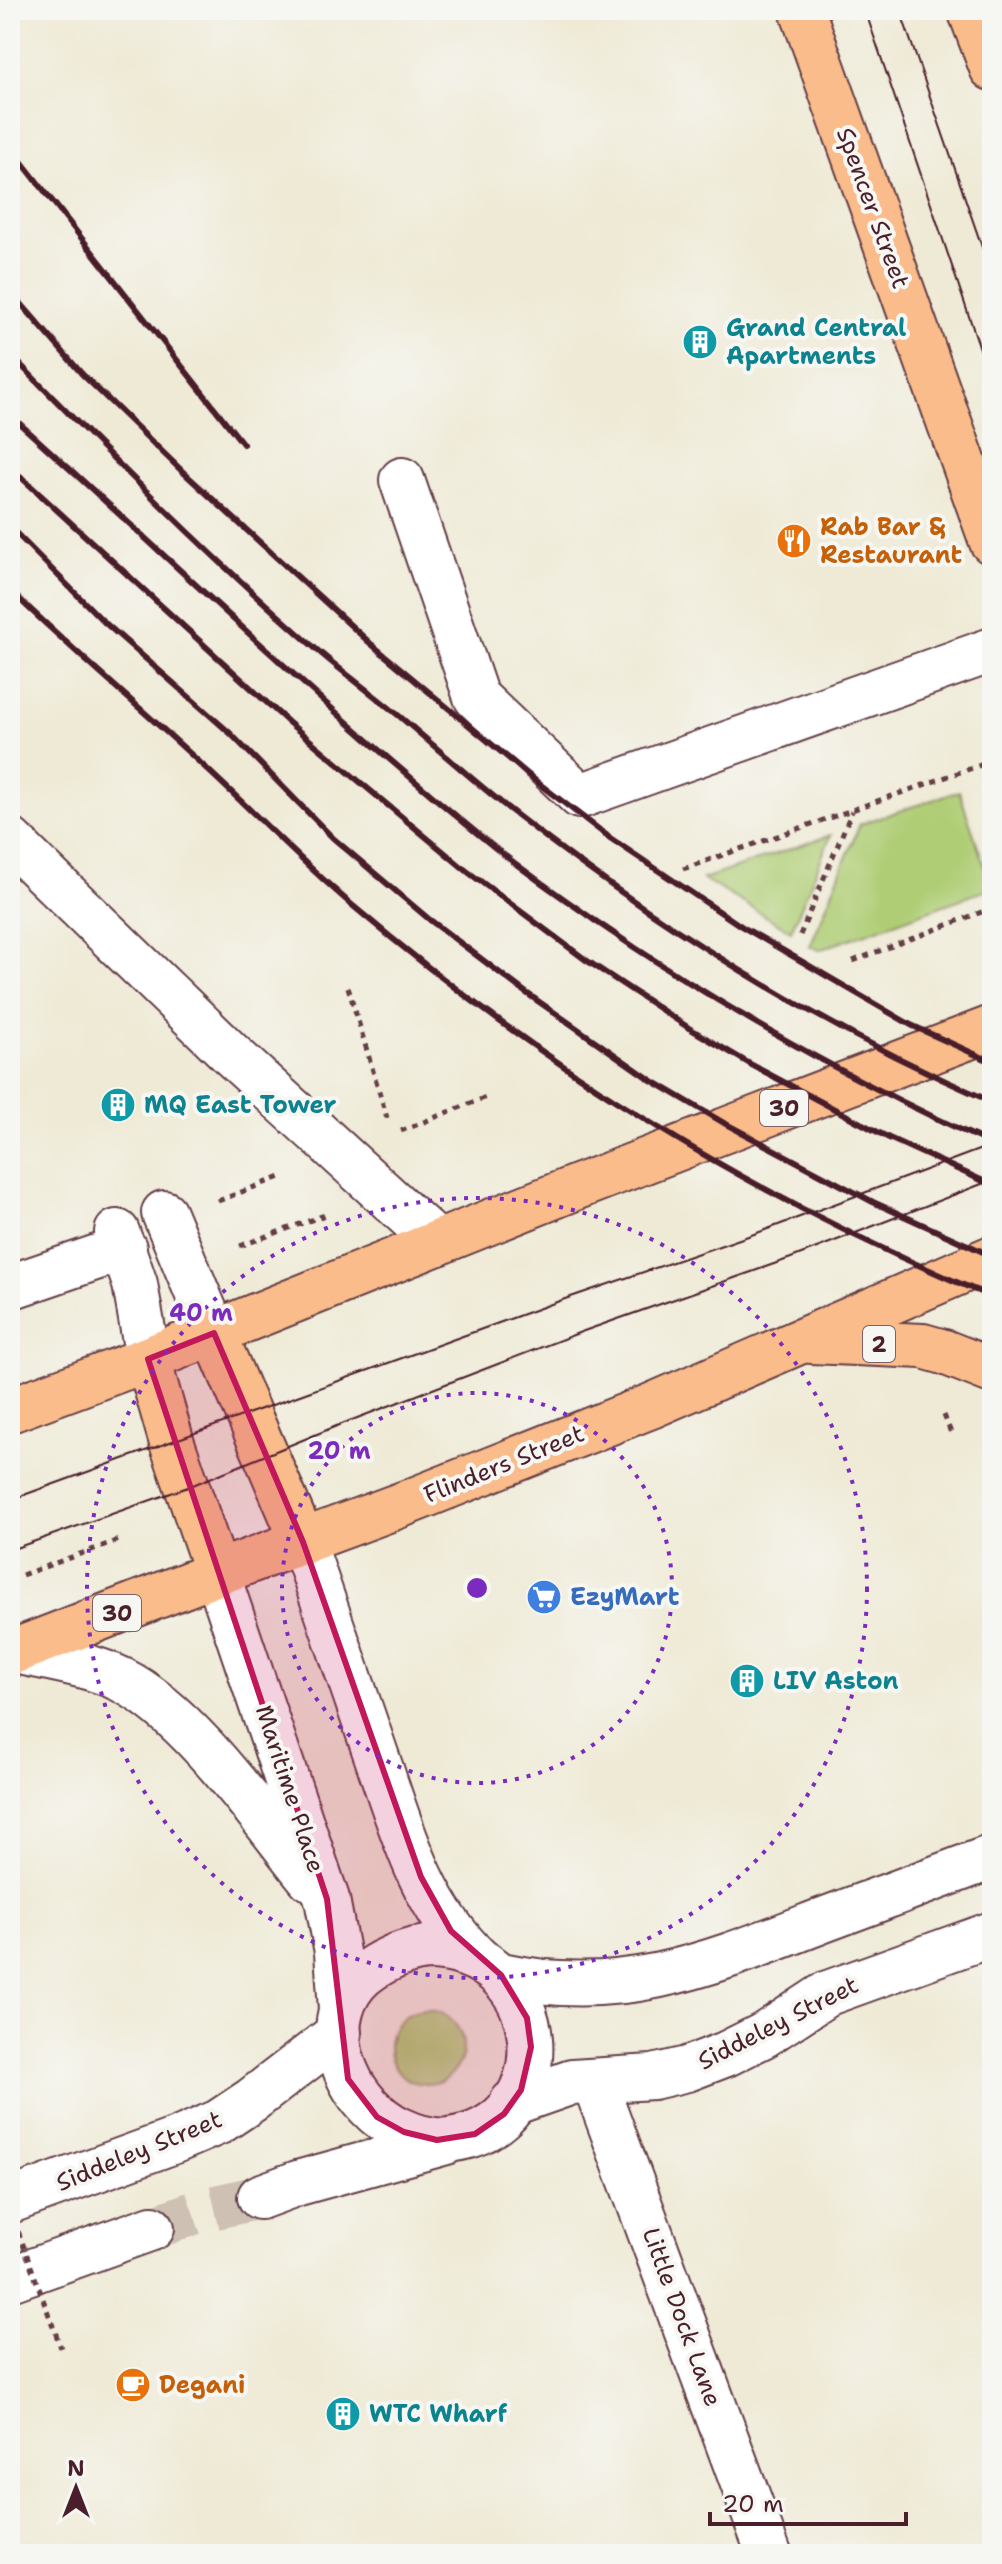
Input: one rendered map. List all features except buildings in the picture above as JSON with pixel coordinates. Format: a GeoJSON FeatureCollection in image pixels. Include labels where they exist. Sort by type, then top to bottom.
{"type":"FeatureCollection","features":[{"type":"Feature","properties":{"kind":"main road","name":"Spencer Street"},"geometry":{"type":"LineString","coordinates":[[802,10],[992,542]]}},
{"type":"Feature","properties":{"kind":"main road"},"geometry":{"type":"LineString","coordinates":[[979,16],[992,68]]}},
{"type":"Feature","properties":{"kind":"main road","name":"30"},"geometry":{"type":"LineString","coordinates":[[10,1410],[148,1359],[592,1181],[992,1028]]}},
{"type":"Feature","properties":{"kind":"main road","name":"Flinders Street"},"geometry":{"type":"LineString","coordinates":[[13,1652],[651,1406],[992,1258]]}},
{"type":"Feature","properties":{"kind":"main road"},"geometry":{"type":"LineString","coordinates":[[214,1333],[303,1542]]}},
{"type":"Feature","properties":{"kind":"main road","name":"2"},"geometry":{"type":"LineString","coordinates":[[800,1341],[923,1346],[992,1371]]}},
{"type":"Feature","properties":{"kind":"main road"},"geometry":{"type":"LineString","coordinates":[[148,1359],[172,1443],[217,1573]]}},
{"type":"Feature","properties":{"kind":"street"},"geometry":{"type":"LineString","coordinates":[[402,480],[476,697],[580,796],[992,650]]}},
{"type":"Feature","properties":{"kind":"street"},"geometry":{"type":"LineString","coordinates":[[10,840],[232,1055],[438,1243]]}},
{"type":"Feature","properties":{"kind":"street"},"geometry":{"type":"LineString","coordinates":[[165,1216],[214,1333]]}},
{"type":"Feature","properties":{"kind":"street"},"geometry":{"type":"LineString","coordinates":[[10,1287],[121,1240],[135,1284],[148,1359]]}},
{"type":"Feature","properties":{"kind":"street"},"geometry":{"type":"LineString","coordinates":[[260,2197],[298,2183],[475,2134],[504,2114],[521,2090],[530,2061],[531,2032],[521,2004],[489,1966],[451,1931],[411,1853],[303,1542]]}},
{"type":"Feature","properties":{"kind":"street","name":"Maritime Place"},"geometry":{"type":"LineString","coordinates":[[217,1573],[327,1899],[337,1952],[340,2022]]}},
{"type":"Feature","properties":{"kind":"street"},"geometry":{"type":"LineString","coordinates":[[13,1652],[107,1674],[148,1696],[212,1758],[327,1899]]}},
{"type":"Feature","properties":{"kind":"street"},"geometry":{"type":"LineString","coordinates":[[463,2137],[447,2140],[417,2137],[377,2117],[364,2104],[348,2079],[343,2064],[340,2022],[348,1993],[358,1980],[384,1962],[411,1950],[441,1948],[489,1966],[558,1984],[602,1984],[662,1976],[732,1955],[992,1857]]}},
{"type":"Feature","properties":{"kind":"street","name":"Siddeley Street"},"geometry":{"type":"LineString","coordinates":[[512,2103],[561,2084],[653,2077],[687,2069],[764,2035],[828,1993],[992,1934]]}},
{"type":"Feature","properties":{"kind":"street","name":"Siddeley Street"},"geometry":{"type":"LineString","coordinates":[[10,2201],[219,2122],[252,2100],[340,2022]]}},
{"type":"Feature","properties":{"kind":"street","name":"Little Dock Lane"},"geometry":{"type":"LineString","coordinates":[[594,2081],[769,2554]]}},
{"type":"Feature","properties":{"kind":"street"},"geometry":{"type":"LineString","coordinates":[[10,2279],[152,2228]]}},
{"type":"Feature","properties":{"kind":"path"},"geometry":{"type":"LineString","coordinates":[[683,869],[992,761]]}},
{"type":"Feature","properties":{"kind":"path"},"geometry":{"type":"LineString","coordinates":[[800,935],[853,810]]}},
{"type":"Feature","properties":{"kind":"path"},"geometry":{"type":"LineString","coordinates":[[853,961],[992,908]]}},
{"type":"Feature","properties":{"kind":"path"},"geometry":{"type":"LineString","coordinates":[[348,987],[392,1134]]}},
{"type":"Feature","properties":{"kind":"path"},"geometry":{"type":"LineString","coordinates":[[165,1216],[342,1155],[489,1096]]}},
{"type":"Feature","properties":{"kind":"path"},"geometry":{"type":"LineString","coordinates":[[940,1404],[951,1433]]}},
{"type":"Feature","properties":{"kind":"path"},"geometry":{"type":"LineString","coordinates":[[22,1575],[119,1540]]}},
{"type":"Feature","properties":{"kind":"path"},"geometry":{"type":"LineString","coordinates":[[10,2209],[61,2348]]}},
{"type":"Feature","properties":{"kind":"highlighted area"},"geometry":{"type":"Polygon","coordinates":[[[214,1333],[303,1542],[421,1877],[451,1931],[501,1975],[527,2018],[531,2047],[521,2090],[504,2114],[475,2134],[437,2140],[404,2132],[377,2117],[348,2079],[327,1899],[148,1359],[214,1333]]]}},
{"type":"Feature","properties":{"kind":"green space"},"geometry":{"type":"Polygon","coordinates":[[[959,791],[992,888],[819,950],[810,946],[860,824],[959,791]]]}},
{"type":"Feature","properties":{"kind":"green space"},"geometry":{"type":"Polygon","coordinates":[[[831,835],[791,931],[703,879],[831,835]]]}},
{"type":"Feature","properties":{"kind":"green space"},"geometry":{"type":"Polygon","coordinates":[[[426,2010],[447,2016],[457,2026],[463,2047],[457,2068],[447,2078],[426,2084],[405,2078],[395,2068],[389,2047],[395,2026],[405,2016],[426,2010]]]}},
{"type":"Feature","properties":{"kind":"tunnel"},"geometry":{"type":"LineString","coordinates":[[152,2228],[202,2210],[260,2197]]}},
{"type":"Feature","properties":{"kind":"tram line"},"geometry":{"type":"LineString","coordinates":[[865,10],[992,384]]}},
{"type":"Feature","properties":{"kind":"tram line"},"geometry":{"type":"LineString","coordinates":[[900,10],[992,276]]}},
{"type":"Feature","properties":{"kind":"tram line"},"geometry":{"type":"LineString","coordinates":[[10,1500],[565,1299],[757,1233],[992,1145]]}},
{"type":"Feature","properties":{"kind":"tram line"},"geometry":{"type":"LineString","coordinates":[[10,1550],[188,1487],[581,1332],[791,1258],[992,1180]]}},
{"type":"Feature","properties":{"kind":"railway"},"geometry":{"type":"LineString","coordinates":[[10,147],[243,444]]}},
{"type":"Feature","properties":{"kind":"railway"},"geometry":{"type":"LineString","coordinates":[[10,291],[82,374],[182,471],[370,643],[542,786],[610,838],[741,926],[911,1025],[992,1062]]}},
{"type":"Feature","properties":{"kind":"railway"},"geometry":{"type":"LineString","coordinates":[[10,354],[160,504],[276,614],[518,816],[573,858],[687,937],[806,1009],[992,1102]]}},
{"type":"Feature","properties":{"kind":"railway"},"geometry":{"type":"LineString","coordinates":[[10,415],[367,739],[528,873],[642,952],[739,1013],[838,1069],[992,1144]]}},
{"type":"Feature","properties":{"kind":"railway"},"geometry":{"type":"LineString","coordinates":[[10,467],[288,722],[468,872],[586,960],[750,1064],[889,1138],[992,1185]]}},
{"type":"Feature","properties":{"kind":"railway"},"geometry":{"type":"LineString","coordinates":[[10,527],[104,622],[230,733],[333,838],[430,920],[525,992],[651,1080],[724,1123],[873,1202],[992,1256]]}},
{"type":"Feature","properties":{"kind":"railway"},"geometry":{"type":"LineString","coordinates":[[10,590],[352,905],[501,1022],[578,1076],[737,1174],[904,1259],[992,1297]]}},
{"type":"Feature","properties":{"kind":"place","name":"Grand Central Apartments"},"geometry":{"type":"Point","coordinates":[700,342]}},
{"type":"Feature","properties":{"kind":"place","name":"Rab Bar & Restaurant"},"geometry":{"type":"Point","coordinates":[794,541]}},
{"type":"Feature","properties":{"kind":"place","name":"MQ East Tower"},"geometry":{"type":"Point","coordinates":[118,1105]}},
{"type":"Feature","properties":{"kind":"place","name":"EzyMart"},"geometry":{"type":"Point","coordinates":[544,1597]}},
{"type":"Feature","properties":{"kind":"place","name":"LIV Aston"},"geometry":{"type":"Point","coordinates":[747,1681]}},
{"type":"Feature","properties":{"kind":"place","name":"Degani"},"geometry":{"type":"Point","coordinates":[133,2385]}},
{"type":"Feature","properties":{"kind":"place","name":"WTC Wharf"},"geometry":{"type":"Point","coordinates":[343,2414]}}]}
